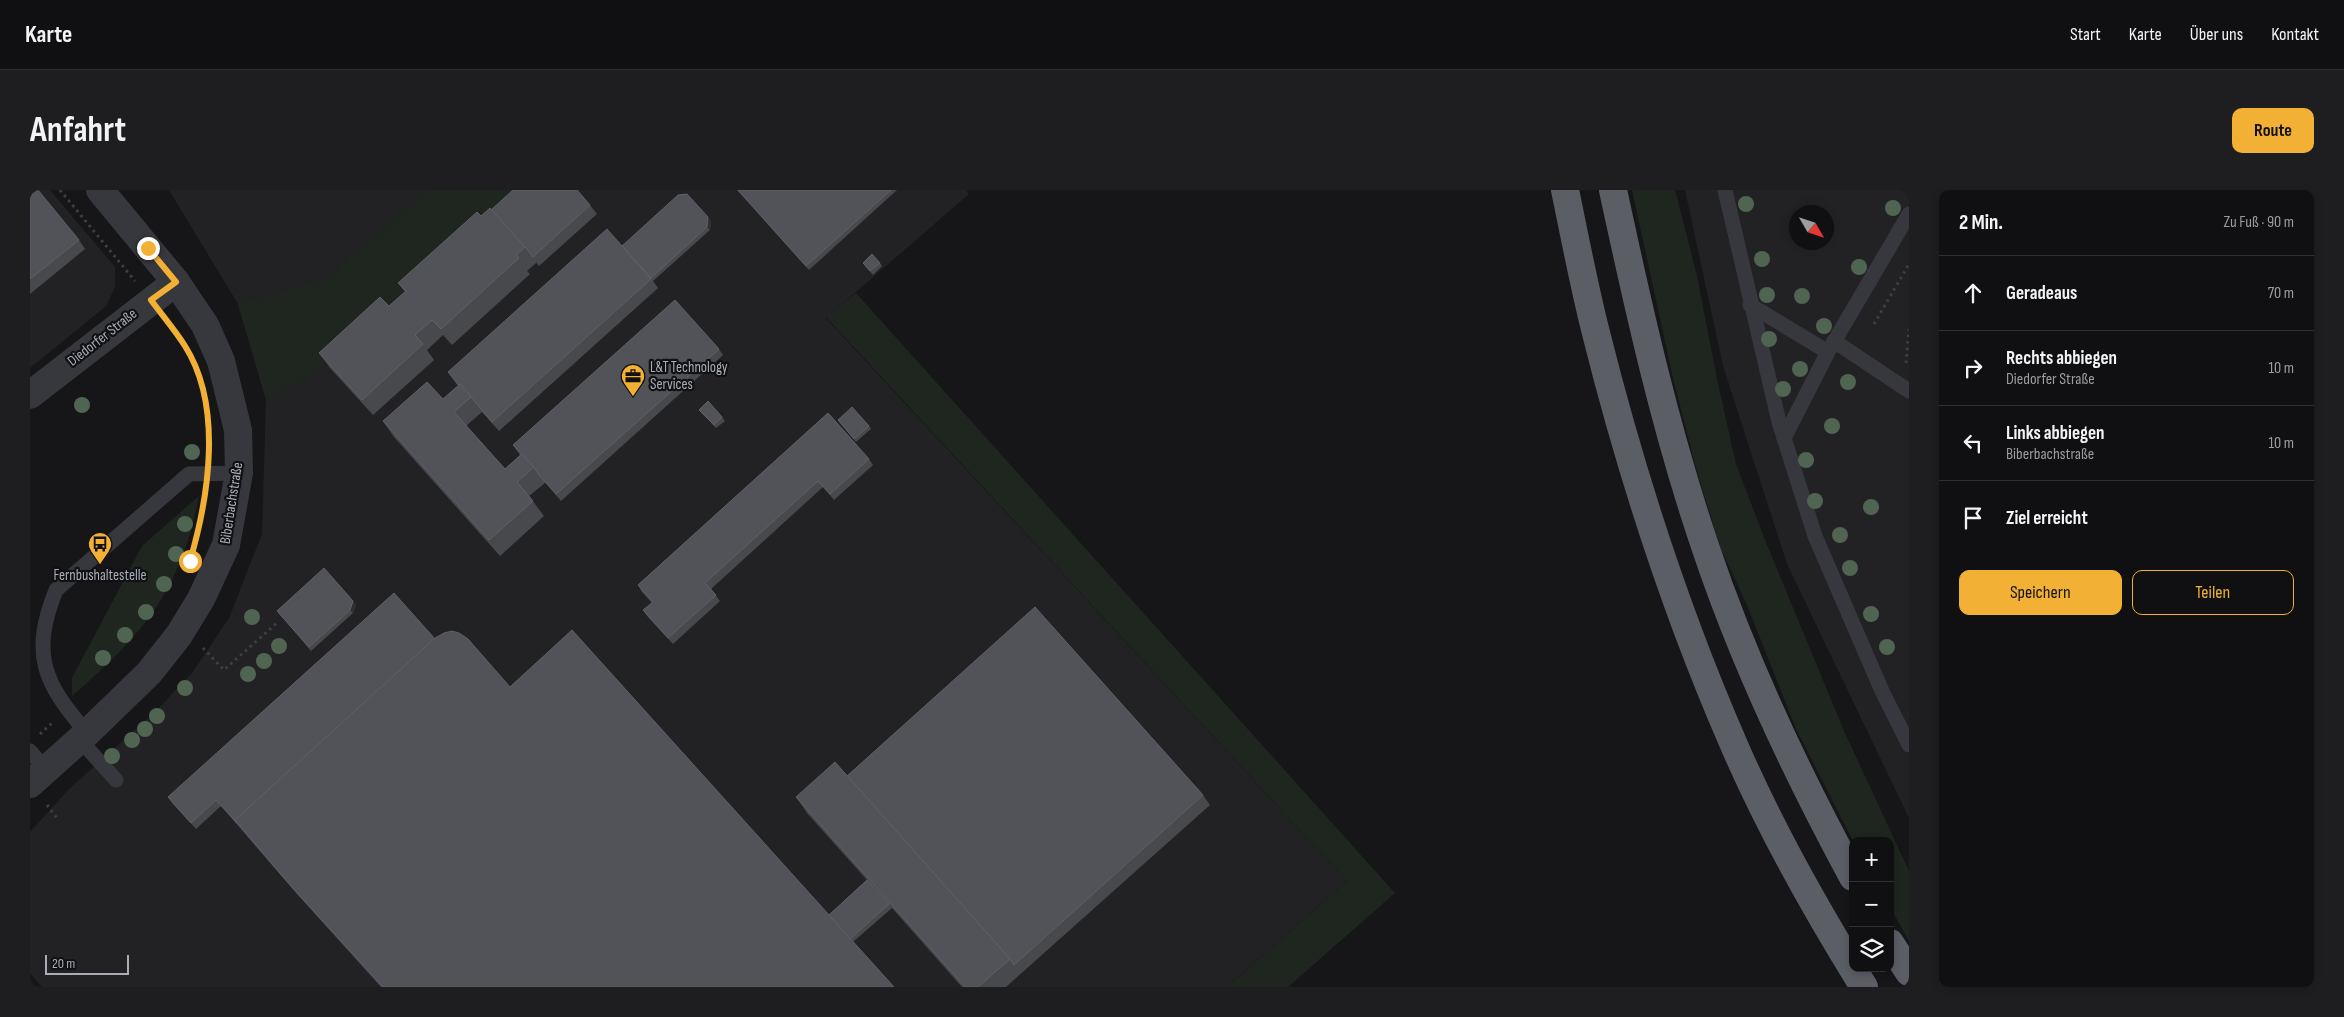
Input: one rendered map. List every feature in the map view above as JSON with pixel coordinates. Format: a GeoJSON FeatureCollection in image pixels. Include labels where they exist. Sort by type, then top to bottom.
{"type":"FeatureCollection","features":[{"type":"Feature","properties":{"kind":"highway"},"geometry":{"type":"LineString","coordinates":[[1565,190],[1596,332],[1629,453],[1664,565],[1694,647],[1734,746],[1790,858],[1864,987]]}},
{"type":"Feature","properties":{"kind":"highway"},"geometry":{"type":"LineString","coordinates":[[1613,190],[1640,317],[1674,442],[1706,549],[1737,632],[1779,729],[1828,831],[1849,870]]}},
{"type":"Feature","properties":{"kind":"highway"},"geometry":{"type":"LineString","coordinates":[[1894,949],[1909,972]]}},
{"type":"Feature","properties":{"kind":"street","name":"Biberbachstraße"},"geometry":{"type":"LineString","coordinates":[[35,768],[84,736],[149,673],[181,632],[201,599],[226,545],[239,472],[238,430],[221,361],[205,325],[176,282],[100,190]]}},
{"type":"Feature","properties":{"kind":"street","name":"Diedorfer Straße"},"geometry":{"type":"LineString","coordinates":[[30,395],[176,282]]}},
{"type":"Feature","properties":{"kind":"lane"},"geometry":{"type":"LineString","coordinates":[[1725,190],[1750,305],[1784,438],[1815,536],[1882,691],[1909,745]]}},
{"type":"Feature","properties":{"kind":"lane"},"geometry":{"type":"LineString","coordinates":[[1784,438],[1831,346],[1909,214]]}},
{"type":"Feature","properties":{"kind":"lane"},"geometry":{"type":"LineString","coordinates":[[1750,305],[1831,346],[1909,391]]}},
{"type":"Feature","properties":{"kind":"lane"},"geometry":{"type":"LineString","coordinates":[[116,780],[44,680],[34,660],[34,644],[39,621],[46,605],[56,590],[189,474],[239,472]]}},
{"type":"Feature","properties":{"kind":"path"},"geometry":{"type":"LineString","coordinates":[[60,190],[151,300]]}},
{"type":"Feature","properties":{"kind":"path"},"geometry":{"type":"LineString","coordinates":[[1874,324],[1909,264]]}},
{"type":"Feature","properties":{"kind":"path"},"geometry":{"type":"LineString","coordinates":[[1909,329],[1906,366],[1909,368]]}},
{"type":"Feature","properties":{"kind":"path"},"geometry":{"type":"LineString","coordinates":[[208,430],[208,473]]}},
{"type":"Feature","properties":{"kind":"path"},"geometry":{"type":"LineString","coordinates":[[181,632],[207,651],[224,670],[278,622]]}},
{"type":"Feature","properties":{"kind":"path"},"geometry":{"type":"LineString","coordinates":[[37,736],[67,710]]}},
{"type":"Feature","properties":{"kind":"shaded area"},"geometry":{"type":"Polygon","coordinates":[[[30,190],[50,190],[115,267],[115,287],[106,306],[30,368],[30,190]]]}},
{"type":"Feature","properties":{"kind":"shaded area"},"geometry":{"type":"Polygon","coordinates":[[[169,190],[966,190],[969,194],[826,318],[1347,881],[1227,987],[42,987],[30,973],[30,832],[69,789],[155,712],[192,673],[229,618],[262,534],[266,400],[238,304],[169,190]]]}},
{"type":"Feature","properties":{"kind":"shaded area"},"geometry":{"type":"Polygon","coordinates":[[[428,190],[522,190],[304,381],[266,400],[238,304],[327,278],[428,190]]]}},
{"type":"Feature","properties":{"kind":"shaded area"},"geometry":{"type":"Polygon","coordinates":[[[1632,190],[1675,190],[1697,276],[1736,464],[1763,535],[1844,731],[1893,837],[1851,837],[1796,729],[1747,605],[1720,547],[1696,468],[1673,378],[1632,190]]]}},
{"type":"Feature","properties":{"kind":"shaded area"},"geometry":{"type":"Polygon","coordinates":[[[1685,190],[1909,190],[1909,818],[1787,564],[1723,366],[1685,190]]]}},
{"type":"Feature","properties":{"kind":"shaded area"},"geometry":{"type":"Polygon","coordinates":[[[856,293],[1395,893],[1288,987],[1227,987],[1347,881],[826,317],[856,293]]]}},
{"type":"Feature","properties":{"kind":"shaded area"},"geometry":{"type":"Polygon","coordinates":[[[199,496],[191,530],[181,559],[169,585],[155,608],[120,652],[72,696],[72,678],[142,546],[199,496]]]}},
{"type":"Feature","properties":{"kind":"shaded area"},"geometry":{"type":"Polygon","coordinates":[[[1894,839],[1909,871],[1909,941],[1894,914],[1894,839]]]}},
{"type":"Feature","properties":{"kind":"building"},"geometry":{"type":"Polygon","coordinates":[[[30,190],[38,190],[79,240],[30,279],[30,190]]]}},
{"type":"Feature","properties":{"kind":"building"},"geometry":{"type":"Polygon","coordinates":[[[513,190],[577,190],[590,205],[533,257],[491,210],[513,190]]]}},
{"type":"Feature","properties":{"kind":"building"},"geometry":{"type":"Polygon","coordinates":[[[738,190],[891,190],[806,266],[738,190]]]}},
{"type":"Feature","properties":{"kind":"building"},"geometry":{"type":"Polygon","coordinates":[[[687,194],[708,217],[707,227],[651,278],[622,246],[678,195],[687,194]]]}},
{"type":"Feature","properties":{"kind":"building"},"geometry":{"type":"Polygon","coordinates":[[[490,208],[525,247],[516,255],[519,258],[441,329],[432,320],[415,335],[423,344],[362,400],[319,353],[380,297],[389,306],[406,291],[398,283],[477,212],[481,216],[490,208]]]}},
{"type":"Feature","properties":{"kind":"building"},"geometry":{"type":"Polygon","coordinates":[[[607,229],[651,279],[492,422],[448,372],[607,229]]]}},
{"type":"Feature","properties":{"kind":"building"},"geometry":{"type":"Polygon","coordinates":[[[872,254],[880,263],[870,271],[863,263],[872,254]]]}},
{"type":"Feature","properties":{"kind":"building"},"geometry":{"type":"Polygon","coordinates":[[[675,300],[719,349],[556,494],[513,445],[675,300]]]}},
{"type":"Feature","properties":{"kind":"building"},"geometry":{"type":"Polygon","coordinates":[[[427,382],[443,399],[460,384],[471,397],[454,412],[505,469],[522,454],[534,467],[517,482],[533,501],[489,540],[383,421],[427,382]]]}},
{"type":"Feature","properties":{"kind":"building"},"geometry":{"type":"Polygon","coordinates":[[[708,401],[722,417],[714,425],[699,410],[708,401]]]}},
{"type":"Feature","properties":{"kind":"building"},"geometry":{"type":"Polygon","coordinates":[[[852,407],[869,426],[854,439],[838,420],[852,407]]]}},
{"type":"Feature","properties":{"kind":"building"},"geometry":{"type":"Polygon","coordinates":[[[828,413],[869,459],[830,494],[818,481],[705,583],[716,595],[668,638],[643,610],[653,602],[638,585],[828,413]]]}},
{"type":"Feature","properties":{"kind":"building"},"geometry":{"type":"Polygon","coordinates":[[[324,568],[353,601],[350,610],[309,647],[277,611],[324,568]]]}},
{"type":"Feature","properties":{"kind":"building"},"geometry":{"type":"Polygon","coordinates":[[[394,593],[435,639],[235,820],[237,823],[216,800],[191,823],[168,797],[394,593]]]}},
{"type":"Feature","properties":{"kind":"building"},"geometry":{"type":"Polygon","coordinates":[[[1035,607],[1203,795],[1014,965],[847,776],[1035,607]]]}},
{"type":"Feature","properties":{"kind":"building"},"geometry":{"type":"Polygon","coordinates":[[[572,630],[894,987],[383,987],[290,885],[235,820],[435,638],[452,631],[459,633],[468,639],[510,687],[572,630]]]}},
{"type":"Feature","properties":{"kind":"building"},"geometry":{"type":"Polygon","coordinates":[[[835,762],[1010,959],[978,987],[965,987],[796,797],[835,762]]]}},
{"type":"Feature","properties":{"kind":"building"},"geometry":{"type":"Polygon","coordinates":[[[867,880],[889,904],[850,939],[829,915],[867,880]]]}},
{"type":"Feature","properties":{"kind":"place","name":"L&T Technology Services"},"geometry":{"type":"Point","coordinates":[633,397]}},
{"type":"Feature","properties":{"kind":"place","name":"Fernbushaltestelle"},"geometry":{"type":"Point","coordinates":[100,565]}},
{"type":"Feature","properties":{"kind":"route"},"geometry":{"type":"LineString","coordinates":[[148,248],[176,282],[151,300],[186,347],[196,369],[205,399],[208,430],[208,473],[202,519],[190,561]]}}]}
